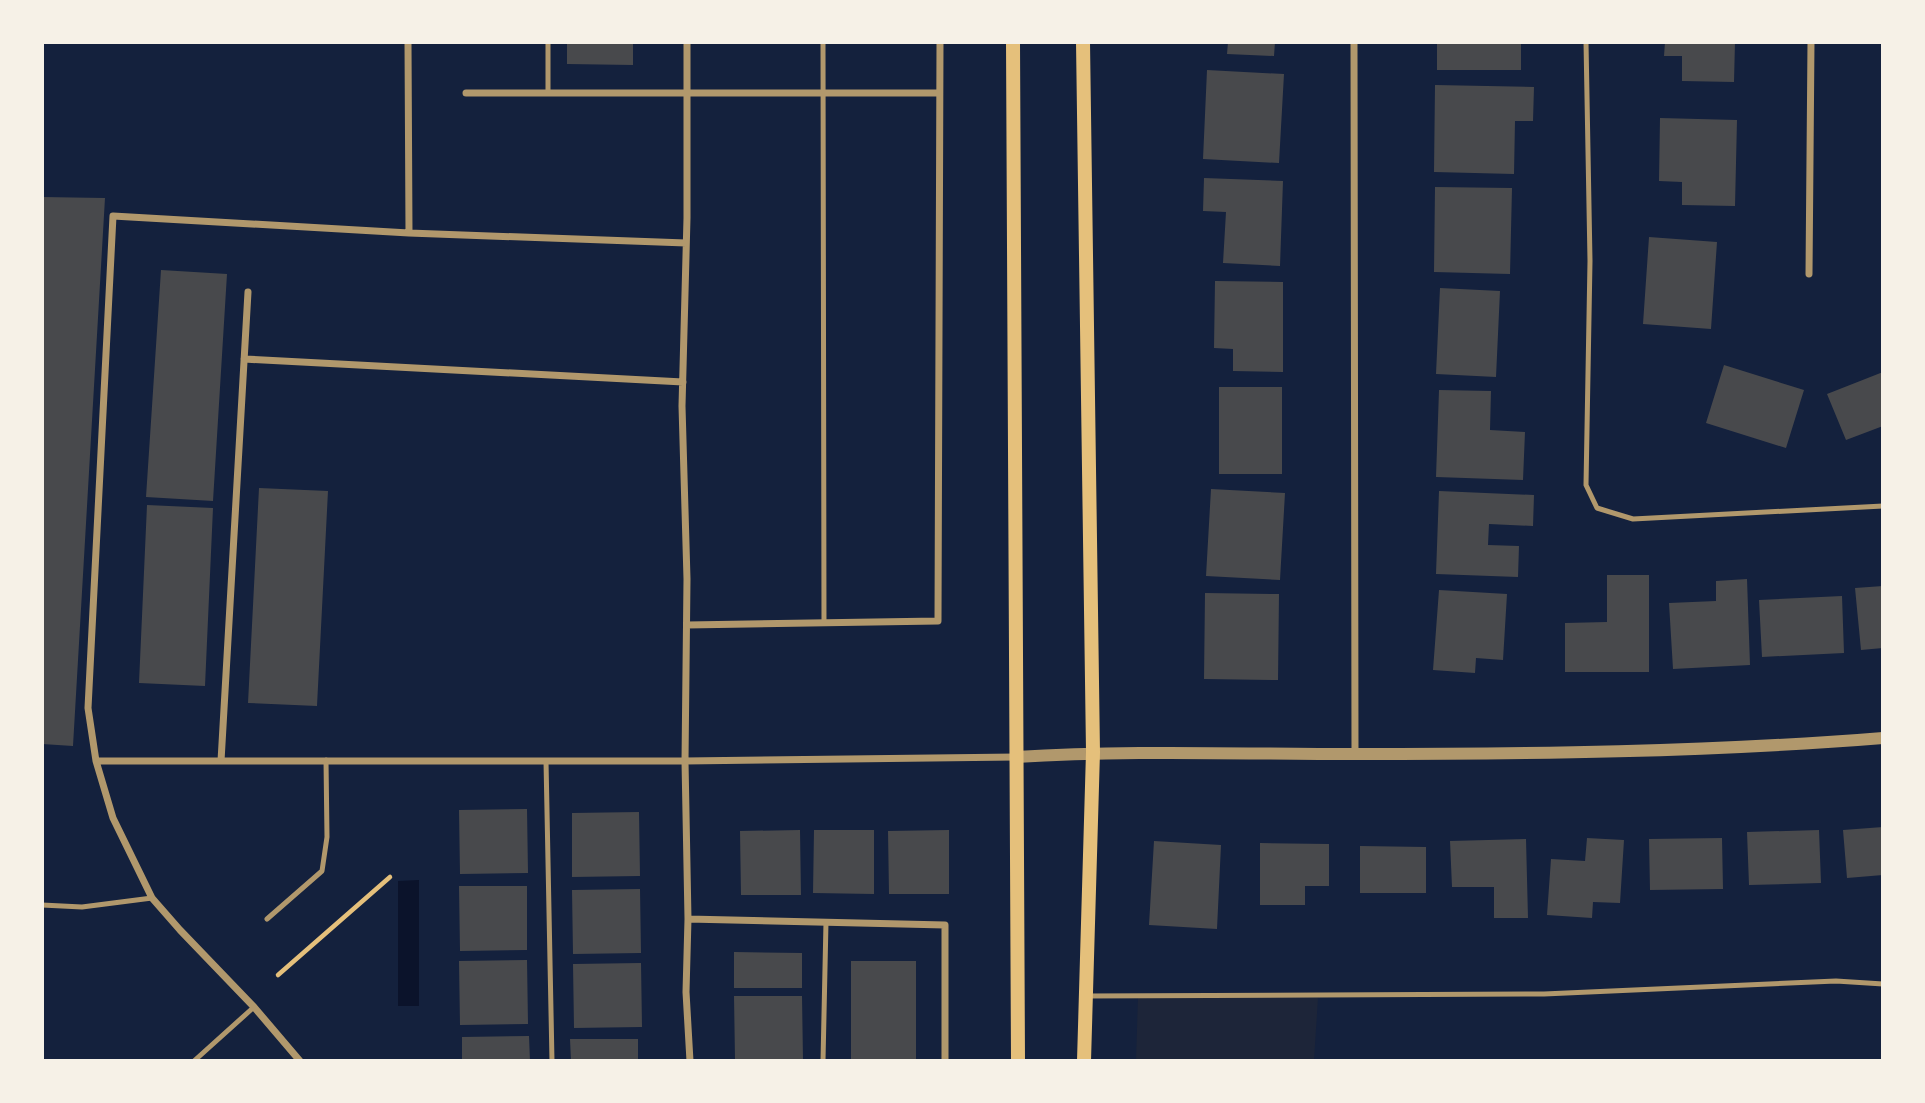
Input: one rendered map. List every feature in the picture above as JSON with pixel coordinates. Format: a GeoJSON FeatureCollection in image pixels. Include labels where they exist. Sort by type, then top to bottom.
{"type":"FeatureCollection","features":[{"type":"Feature","properties":{"kind":"main road"},"geometry":{"type":"LineString","coordinates":[[1013,42],[1018,1061]]}},
{"type":"Feature","properties":{"kind":"main road"},"geometry":{"type":"LineString","coordinates":[[1083,42],[1093,752],[1084,1061]]}},
{"type":"Feature","properties":{"kind":"street"},"geometry":{"type":"LineString","coordinates":[[408,42],[409,233]]}},
{"type":"Feature","properties":{"kind":"street"},"geometry":{"type":"LineString","coordinates":[[687,42],[683,382],[687,625],[686,992],[690,1061]]}},
{"type":"Feature","properties":{"kind":"street"},"geometry":{"type":"LineString","coordinates":[[687,625],[938,621],[940,42]]}},
{"type":"Feature","properties":{"kind":"street"},"geometry":{"type":"LineString","coordinates":[[1354,42],[1355,754]]}},
{"type":"Feature","properties":{"kind":"street"},"geometry":{"type":"LineString","coordinates":[[1809,274],[1811,42]]}},
{"type":"Feature","properties":{"kind":"street"},"geometry":{"type":"LineString","coordinates":[[466,93],[939,93]]}},
{"type":"Feature","properties":{"kind":"street"},"geometry":{"type":"LineString","coordinates":[[300,1061],[254,1007],[152,898],[113,818],[96,761],[88,708],[113,216],[409,233],[686,243]]}},
{"type":"Feature","properties":{"kind":"street"},"geometry":{"type":"LineString","coordinates":[[220,761],[248,292]]}},
{"type":"Feature","properties":{"kind":"street"},"geometry":{"type":"LineString","coordinates":[[244,359],[683,382]]}},
{"type":"Feature","properties":{"kind":"street"},"geometry":{"type":"LineString","coordinates":[[96,761],[685,761],[1016,757],[1093,752],[1355,754],[1601,751],[1883,737]]}},
{"type":"Feature","properties":{"kind":"street"},"geometry":{"type":"LineString","coordinates":[[688,919],[945,925],[945,1061]]}},
{"type":"Feature","properties":{"kind":"lane"},"geometry":{"type":"LineString","coordinates":[[548,42],[548,93]]}},
{"type":"Feature","properties":{"kind":"lane"},"geometry":{"type":"LineString","coordinates":[[823,42],[824,622]]}},
{"type":"Feature","properties":{"kind":"lane"},"geometry":{"type":"LineString","coordinates":[[1586,42],[1590,261],[1586,485],[1597,508],[1633,519],[1883,506]]}},
{"type":"Feature","properties":{"kind":"lane"},"geometry":{"type":"LineString","coordinates":[[267,919],[322,870],[327,837],[326,760]]}},
{"type":"Feature","properties":{"kind":"lane"},"geometry":{"type":"LineString","coordinates":[[547,761],[552,1061]]}},
{"type":"Feature","properties":{"kind":"lane"},"geometry":{"type":"LineString","coordinates":[[42,905],[82,907],[152,898]]}},
{"type":"Feature","properties":{"kind":"lane"},"geometry":{"type":"LineString","coordinates":[[823,1061],[826,922]]}},
{"type":"Feature","properties":{"kind":"lane"},"geometry":{"type":"LineString","coordinates":[[1086,996],[1544,994],[1836,981],[1883,984]]}},
{"type":"Feature","properties":{"kind":"lane"},"geometry":{"type":"LineString","coordinates":[[194,1061],[254,1007]]}},
{"type":"Feature","properties":{"kind":"path"},"geometry":{"type":"LineString","coordinates":[[278,975],[390,877]]}},
{"type":"Feature","properties":{"kind":"shaded area"},"geometry":{"type":"Polygon","coordinates":[[[419,880],[419,1006],[398,1006],[398,881],[419,880]]]}},
{"type":"Feature","properties":{"kind":"shaded area"},"geometry":{"type":"Polygon","coordinates":[[[1138,996],[1318,998],[1314,1061],[1136,1061],[1138,996]]]}},
{"type":"Feature","properties":{"kind":"building"},"geometry":{"type":"Polygon","coordinates":[[[567,42],[633,42],[633,65],[567,64],[567,42]]]}},
{"type":"Feature","properties":{"kind":"building"},"geometry":{"type":"Polygon","coordinates":[[[1228,42],[1275,42],[1274,56],[1227,54],[1228,42]]]}},
{"type":"Feature","properties":{"kind":"building"},"geometry":{"type":"Polygon","coordinates":[[[1437,42],[1521,42],[1521,70],[1437,70],[1437,42]]]}},
{"type":"Feature","properties":{"kind":"building"},"geometry":{"type":"Polygon","coordinates":[[[1665,42],[1735,42],[1734,82],[1682,81],[1682,56],[1664,56],[1665,42]]]}},
{"type":"Feature","properties":{"kind":"building"},"geometry":{"type":"Polygon","coordinates":[[[1207,70],[1284,74],[1279,163],[1203,159],[1207,70]]]}},
{"type":"Feature","properties":{"kind":"building"},"geometry":{"type":"Polygon","coordinates":[[[1435,85],[1534,87],[1533,121],[1515,121],[1514,174],[1434,172],[1435,85]]]}},
{"type":"Feature","properties":{"kind":"building"},"geometry":{"type":"Polygon","coordinates":[[[1660,118],[1737,120],[1735,206],[1682,205],[1682,182],[1659,181],[1660,118]]]}},
{"type":"Feature","properties":{"kind":"building"},"geometry":{"type":"Polygon","coordinates":[[[1204,178],[1283,181],[1280,266],[1223,263],[1226,212],[1203,211],[1204,178]]]}},
{"type":"Feature","properties":{"kind":"building"},"geometry":{"type":"Polygon","coordinates":[[[1435,187],[1512,188],[1510,274],[1434,272],[1435,187]]]}},
{"type":"Feature","properties":{"kind":"building"},"geometry":{"type":"Polygon","coordinates":[[[42,197],[105,198],[73,746],[42,744],[42,197]]]}},
{"type":"Feature","properties":{"kind":"building"},"geometry":{"type":"Polygon","coordinates":[[[1649,237],[1717,242],[1711,329],[1643,324],[1649,237]]]}},
{"type":"Feature","properties":{"kind":"building"},"geometry":{"type":"Polygon","coordinates":[[[161,270],[227,274],[213,501],[146,497],[161,270]]]}},
{"type":"Feature","properties":{"kind":"building"},"geometry":{"type":"Polygon","coordinates":[[[1215,281],[1283,282],[1283,372],[1233,371],[1233,349],[1214,348],[1215,281]]]}},
{"type":"Feature","properties":{"kind":"building"},"geometry":{"type":"Polygon","coordinates":[[[1440,288],[1500,291],[1496,377],[1436,374],[1440,288]]]}},
{"type":"Feature","properties":{"kind":"building"},"geometry":{"type":"Polygon","coordinates":[[[1724,365],[1804,390],[1786,448],[1706,423],[1724,365]]]}},
{"type":"Feature","properties":{"kind":"building"},"geometry":{"type":"Polygon","coordinates":[[[1883,372],[1883,426],[1846,440],[1827,394],[1883,372]]]}},
{"type":"Feature","properties":{"kind":"building"},"geometry":{"type":"Polygon","coordinates":[[[1219,387],[1282,387],[1282,474],[1219,474],[1219,387]]]}},
{"type":"Feature","properties":{"kind":"building"},"geometry":{"type":"Polygon","coordinates":[[[1439,390],[1491,391],[1490,430],[1525,432],[1523,480],[1436,477],[1439,390]]]}},
{"type":"Feature","properties":{"kind":"building"},"geometry":{"type":"Polygon","coordinates":[[[259,488],[328,491],[317,706],[248,703],[259,488]]]}},
{"type":"Feature","properties":{"kind":"building"},"geometry":{"type":"Polygon","coordinates":[[[1211,489],[1285,493],[1280,580],[1206,576],[1211,489]]]}},
{"type":"Feature","properties":{"kind":"building"},"geometry":{"type":"Polygon","coordinates":[[[1439,491],[1534,495],[1533,526],[1489,524],[1488,545],[1519,546],[1518,577],[1436,574],[1439,491]]]}},
{"type":"Feature","properties":{"kind":"building"},"geometry":{"type":"Polygon","coordinates":[[[147,505],[213,508],[205,686],[139,683],[147,505]]]}},
{"type":"Feature","properties":{"kind":"building"},"geometry":{"type":"Polygon","coordinates":[[[1607,575],[1649,575],[1649,672],[1565,672],[1565,623],[1607,622],[1607,575]]]}},
{"type":"Feature","properties":{"kind":"building"},"geometry":{"type":"Polygon","coordinates":[[[1747,579],[1750,665],[1673,669],[1669,603],[1716,601],[1716,581],[1747,579]]]}},
{"type":"Feature","properties":{"kind":"building"},"geometry":{"type":"Polygon","coordinates":[[[1883,586],[1883,648],[1861,650],[1855,588],[1883,586]]]}},
{"type":"Feature","properties":{"kind":"building"},"geometry":{"type":"Polygon","coordinates":[[[1439,590],[1507,594],[1503,660],[1476,658],[1475,673],[1433,670],[1439,590]]]}},
{"type":"Feature","properties":{"kind":"building"},"geometry":{"type":"Polygon","coordinates":[[[1205,593],[1279,594],[1278,680],[1204,679],[1205,593]]]}},
{"type":"Feature","properties":{"kind":"building"},"geometry":{"type":"Polygon","coordinates":[[[1842,596],[1844,653],[1762,657],[1759,600],[1842,596]]]}},
{"type":"Feature","properties":{"kind":"building"},"geometry":{"type":"Polygon","coordinates":[[[527,809],[528,873],[460,874],[459,810],[527,809]]]}},
{"type":"Feature","properties":{"kind":"building"},"geometry":{"type":"Polygon","coordinates":[[[639,812],[640,876],[572,877],[572,813],[639,812]]]}},
{"type":"Feature","properties":{"kind":"building"},"geometry":{"type":"Polygon","coordinates":[[[1883,827],[1883,875],[1847,878],[1843,830],[1883,827]]]}},
{"type":"Feature","properties":{"kind":"building"},"geometry":{"type":"Polygon","coordinates":[[[800,830],[801,895],[741,895],[740,831],[800,830]]]}},
{"type":"Feature","properties":{"kind":"building"},"geometry":{"type":"Polygon","coordinates":[[[814,830],[874,830],[874,894],[813,893],[814,830]]]}},
{"type":"Feature","properties":{"kind":"building"},"geometry":{"type":"Polygon","coordinates":[[[949,830],[949,894],[889,894],[888,831],[949,830]]]}},
{"type":"Feature","properties":{"kind":"building"},"geometry":{"type":"Polygon","coordinates":[[[1819,830],[1821,883],[1749,885],[1747,832],[1819,830]]]}},
{"type":"Feature","properties":{"kind":"building"},"geometry":{"type":"Polygon","coordinates":[[[1587,838],[1624,840],[1620,903],[1593,902],[1592,918],[1547,915],[1551,859],[1585,861],[1587,838]]]}},
{"type":"Feature","properties":{"kind":"building"},"geometry":{"type":"Polygon","coordinates":[[[1722,838],[1723,889],[1650,890],[1649,839],[1722,838]]]}},
{"type":"Feature","properties":{"kind":"building"},"geometry":{"type":"Polygon","coordinates":[[[1526,839],[1528,918],[1494,918],[1494,887],[1452,887],[1450,841],[1526,839]]]}},
{"type":"Feature","properties":{"kind":"building"},"geometry":{"type":"Polygon","coordinates":[[[1154,841],[1221,845],[1217,929],[1149,925],[1154,841]]]}},
{"type":"Feature","properties":{"kind":"building"},"geometry":{"type":"Polygon","coordinates":[[[1260,843],[1329,844],[1329,886],[1305,886],[1305,905],[1260,905],[1260,843]]]}},
{"type":"Feature","properties":{"kind":"building"},"geometry":{"type":"Polygon","coordinates":[[[1360,846],[1426,847],[1426,893],[1360,893],[1360,846]]]}},
{"type":"Feature","properties":{"kind":"building"},"geometry":{"type":"Polygon","coordinates":[[[459,886],[527,886],[527,950],[460,951],[459,886]]]}},
{"type":"Feature","properties":{"kind":"building"},"geometry":{"type":"Polygon","coordinates":[[[640,889],[641,953],[573,954],[572,890],[640,889]]]}},
{"type":"Feature","properties":{"kind":"building"},"geometry":{"type":"Polygon","coordinates":[[[734,952],[802,953],[802,988],[734,988],[734,952]]]}},
{"type":"Feature","properties":{"kind":"building"},"geometry":{"type":"Polygon","coordinates":[[[527,960],[528,1024],[460,1025],[459,961],[527,960]]]}},
{"type":"Feature","properties":{"kind":"building"},"geometry":{"type":"Polygon","coordinates":[[[851,961],[916,961],[916,1061],[851,1061],[851,961]]]}},
{"type":"Feature","properties":{"kind":"building"},"geometry":{"type":"Polygon","coordinates":[[[641,963],[642,1027],[574,1028],[573,964],[641,963]]]}},
{"type":"Feature","properties":{"kind":"building"},"geometry":{"type":"Polygon","coordinates":[[[734,996],[802,996],[803,1060],[735,1060],[734,996]]]}},
{"type":"Feature","properties":{"kind":"building"},"geometry":{"type":"Polygon","coordinates":[[[529,1036],[530,1061],[462,1061],[462,1037],[529,1036]]]}},
{"type":"Feature","properties":{"kind":"building"},"geometry":{"type":"Polygon","coordinates":[[[570,1039],[638,1039],[638,1061],[571,1061],[570,1039]]]}}]}
